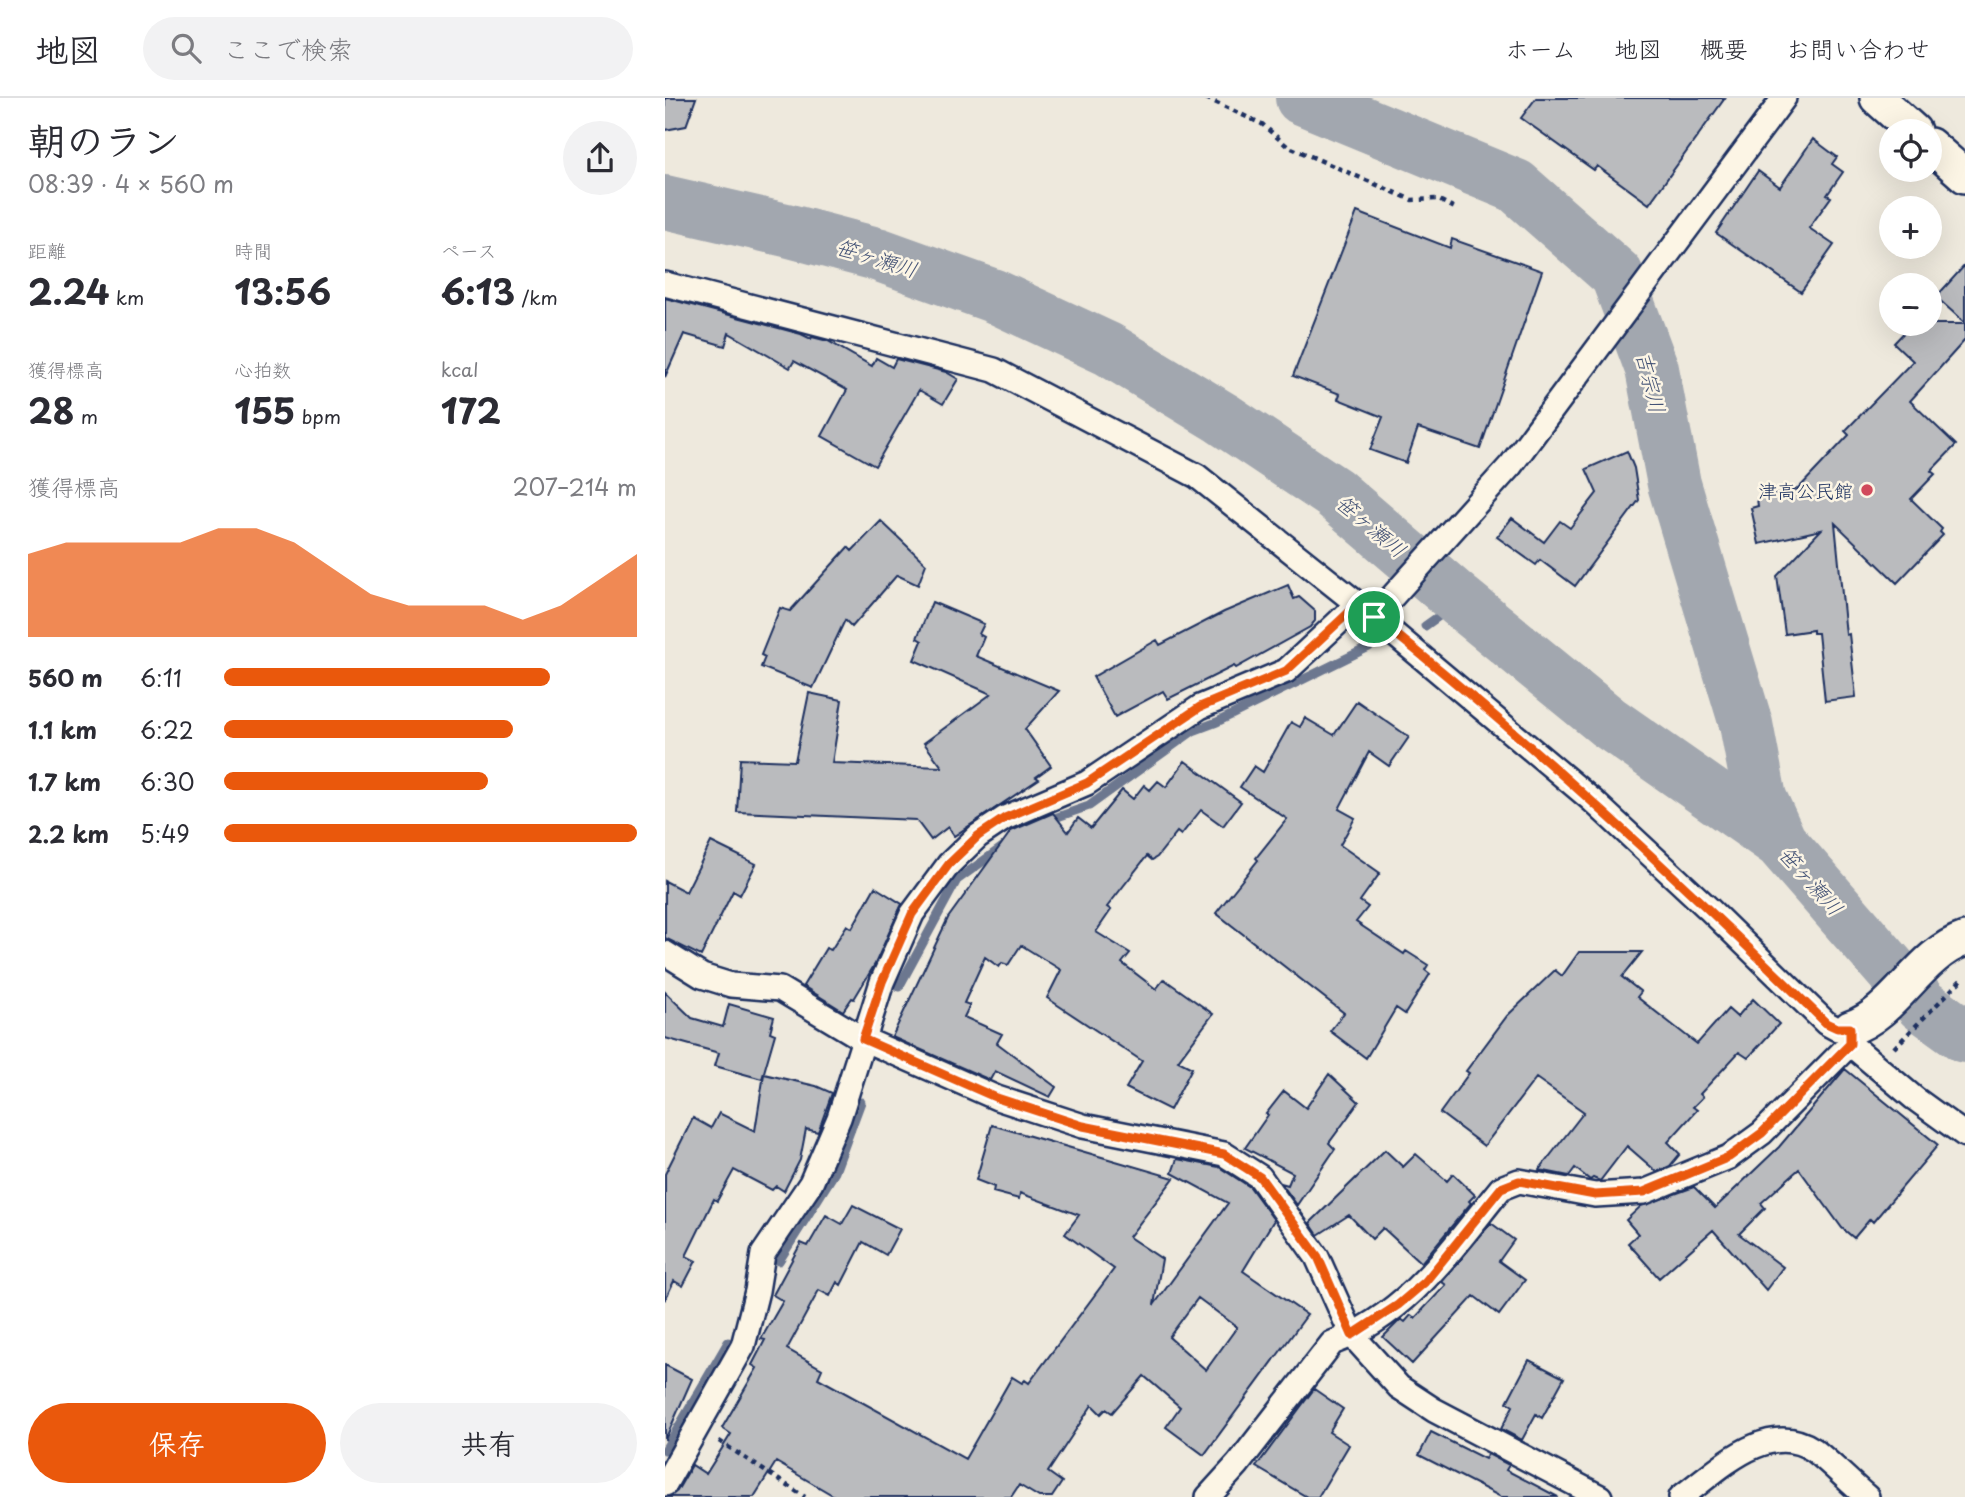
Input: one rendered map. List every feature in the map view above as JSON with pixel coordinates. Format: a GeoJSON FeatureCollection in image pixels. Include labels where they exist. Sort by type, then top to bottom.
{"type":"FeatureCollection","features":[{"type":"Feature","properties":{"kind":"street"},"geometry":{"type":"LineString","coordinates":[[665,1484],[743,1346],[763,1254],[811,1183],[839,1118],[882,982],[912,914],[949,864],[978,836],[1005,818],[1087,783],[1200,707],[1286,671],[1366,611],[1450,531],[1511,465],[1784,98]]}},
{"type":"Feature","properties":{"kind":"street"},"geometry":{"type":"LineString","coordinates":[[1877,98],[1901,119]]}},
{"type":"Feature","properties":{"kind":"street"},"geometry":{"type":"LineString","coordinates":[[1942,156],[1965,176]]}},
{"type":"Feature","properties":{"kind":"street"},"geometry":{"type":"LineString","coordinates":[[665,284],[995,370],[1197,476],[1366,611],[1593,800],[1826,1023],[1853,1032],[1914,1098],[1965,1135]]}},
{"type":"Feature","properties":{"kind":"street"},"geometry":{"type":"LineString","coordinates":[[1208,1497],[1238,1464],[1332,1343],[1352,1335],[1398,1305],[1425,1282],[1501,1188],[1519,1181],[1595,1195],[1644,1192],[1729,1157],[1762,1133],[1853,1032],[1954,943]]}},
{"type":"Feature","properties":{"kind":"street"},"geometry":{"type":"LineString","coordinates":[[665,953],[702,976],[731,985],[780,989],[863,1039],[997,1098],[1070,1122],[1224,1154],[1260,1177],[1318,1257],[1352,1335],[1399,1387],[1434,1410],[1600,1497]]}},
{"type":"Feature","properties":{"kind":"street"},"geometry":{"type":"LineString","coordinates":[[1681,1497],[1744,1450],[1762,1442],[1790,1440],[1812,1449],[1867,1497]]}},
{"type":"Feature","properties":{"kind":"path"},"geometry":{"type":"LineString","coordinates":[[1206,98],[1262,124],[1287,146],[1412,200],[1437,200],[1457,209]]}},
{"type":"Feature","properties":{"kind":"path"},"geometry":{"type":"LineString","coordinates":[[1893,1049],[1965,977]]}},
{"type":"Feature","properties":{"kind":"path"},"geometry":{"type":"LineString","coordinates":[[698,1427],[805,1497]]}},
{"type":"Feature","properties":{"kind":"building"},"geometry":{"type":"Polygon","coordinates":[[[665,98],[696,98],[686,126],[665,130],[665,98]]]}},
{"type":"Feature","properties":{"kind":"building"},"geometry":{"type":"Polygon","coordinates":[[[1536,98],[1725,98],[1649,204],[1597,166],[1594,170],[1521,118],[1536,98]]]}},
{"type":"Feature","properties":{"kind":"building"},"geometry":{"type":"Polygon","coordinates":[[[1813,139],[1837,157],[1832,164],[1843,172],[1827,195],[1831,197],[1809,228],[1834,245],[1801,292],[1716,233],[1758,171],[1780,187],[1813,139]]]}},
{"type":"Feature","properties":{"kind":"building"},"geometry":{"type":"Polygon","coordinates":[[[1357,212],[1450,248],[1452,239],[1542,271],[1480,449],[1418,428],[1406,463],[1370,450],[1383,417],[1338,399],[1340,394],[1293,376],[1357,212]]]}},
{"type":"Feature","properties":{"kind":"building"},"geometry":{"type":"Polygon","coordinates":[[[1965,265],[1965,323],[1942,302],[1942,290],[1965,265]]]}},
{"type":"Feature","properties":{"kind":"building"},"geometry":{"type":"Polygon","coordinates":[[[665,298],[801,334],[811,339],[812,337],[828,341],[872,366],[876,358],[892,367],[896,359],[946,372],[958,379],[943,404],[919,390],[875,466],[822,436],[847,390],[794,361],[790,368],[729,333],[725,346],[684,334],[665,377],[665,298]]]}},
{"type":"Feature","properties":{"kind":"building"},"geometry":{"type":"Polygon","coordinates":[[[1942,324],[1965,324],[1965,340],[1910,401],[1956,445],[1931,471],[1935,474],[1911,499],[1942,529],[1940,532],[1943,535],[1897,583],[1835,523],[1846,635],[1849,634],[1856,697],[1825,701],[1818,633],[1813,633],[1813,630],[1785,634],[1777,576],[1821,530],[1759,544],[1751,508],[1758,506],[1757,499],[1798,489],[1849,435],[1845,431],[1913,361],[1894,343],[1901,336],[1942,336],[1942,324]]]}},
{"type":"Feature","properties":{"kind":"building"},"geometry":{"type":"Polygon","coordinates":[[[1627,451],[1634,468],[1639,500],[1575,586],[1540,560],[1536,565],[1497,537],[1512,518],[1544,542],[1560,521],[1570,528],[1597,493],[1586,469],[1627,451]]]}},
{"type":"Feature","properties":{"kind":"building"},"geometry":{"type":"Polygon","coordinates":[[[881,521],[926,564],[918,585],[897,575],[852,627],[845,620],[813,688],[761,667],[765,657],[761,655],[780,608],[790,611],[848,547],[852,551],[881,521]]]}},
{"type":"Feature","properties":{"kind":"building"},"geometry":{"type":"Polygon","coordinates":[[[1288,585],[1294,599],[1299,597],[1315,611],[1315,621],[1310,627],[1236,668],[1234,666],[1168,699],[1163,691],[1115,717],[1093,677],[1157,640],[1160,645],[1224,612],[1288,585]]]}},
{"type":"Feature","properties":{"kind":"building"},"geometry":{"type":"Polygon","coordinates":[[[932,602],[984,624],[979,634],[984,637],[976,656],[1059,691],[1025,729],[1051,766],[1036,777],[1039,779],[954,836],[948,827],[931,840],[916,820],[737,812],[740,759],[795,761],[809,693],[842,700],[832,763],[942,767],[924,743],[991,694],[914,660],[922,641],[917,638],[932,602]]]}},
{"type":"Feature","properties":{"kind":"building"},"geometry":{"type":"Polygon","coordinates":[[[1357,701],[1409,737],[1389,766],[1369,752],[1339,809],[1355,818],[1340,845],[1380,873],[1360,901],[1368,907],[1356,922],[1404,954],[1406,951],[1428,965],[1425,970],[1430,974],[1405,1014],[1396,1008],[1366,1058],[1330,1031],[1344,1013],[1216,913],[1287,819],[1240,787],[1254,766],[1263,772],[1291,722],[1300,727],[1305,718],[1334,735],[1357,701]]]}},
{"type":"Feature","properties":{"kind":"building"},"geometry":{"type":"Polygon","coordinates":[[[1185,761],[1241,802],[1223,826],[1201,810],[1181,835],[1177,832],[1157,857],[1152,860],[1147,856],[1107,907],[1111,910],[1096,932],[1130,953],[1122,963],[1156,989],[1164,979],[1213,1014],[1178,1061],[1192,1068],[1170,1110],[1126,1088],[1142,1061],[1047,998],[1061,970],[1021,945],[1008,965],[1002,963],[999,967],[985,957],[964,1003],[970,1005],[964,1017],[1002,1034],[997,1043],[1056,1087],[1050,1097],[995,1071],[990,1080],[892,1037],[948,918],[1011,831],[1053,813],[1068,832],[1078,818],[1091,828],[1122,790],[1133,799],[1144,785],[1150,790],[1158,781],[1166,787],[1185,761]]]}},
{"type":"Feature","properties":{"kind":"building"},"geometry":{"type":"Polygon","coordinates":[[[711,842],[756,864],[740,895],[733,891],[701,956],[665,938],[665,881],[686,892],[711,842]]]}},
{"type":"Feature","properties":{"kind":"building"},"geometry":{"type":"Polygon","coordinates":[[[875,887],[902,904],[875,964],[854,999],[852,998],[843,1011],[803,986],[826,948],[831,950],[847,925],[852,928],[875,887]]]}},
{"type":"Feature","properties":{"kind":"building"},"geometry":{"type":"Polygon","coordinates":[[[1579,952],[1642,952],[1622,977],[1641,992],[1637,997],[1697,1044],[1728,1009],[1737,1017],[1753,999],[1779,1024],[1748,1058],[1739,1052],[1700,1094],[1703,1097],[1693,1107],[1697,1110],[1668,1142],[1680,1154],[1670,1166],[1657,1172],[1627,1146],[1600,1181],[1593,1178],[1590,1180],[1575,1168],[1569,1176],[1539,1170],[1584,1112],[1536,1078],[1484,1146],[1440,1113],[1469,1073],[1466,1071],[1507,1016],[1555,970],[1562,976],[1579,952]]]}},
{"type":"Feature","properties":{"kind":"building"},"geometry":{"type":"Polygon","coordinates":[[[665,992],[692,1018],[723,1027],[729,1004],[774,1017],[770,1032],[775,1034],[762,1079],[715,1066],[719,1053],[665,1038],[665,992]]]}},
{"type":"Feature","properties":{"kind":"building"},"geometry":{"type":"Polygon","coordinates":[[[1845,1069],[1938,1145],[1873,1222],[1870,1219],[1854,1238],[1842,1228],[1799,1169],[1761,1203],[1765,1208],[1739,1234],[1783,1267],[1766,1290],[1713,1230],[1659,1278],[1628,1243],[1638,1234],[1626,1220],[1641,1206],[1694,1187],[1715,1208],[1779,1147],[1845,1069]]]}},
{"type":"Feature","properties":{"kind":"building"},"geometry":{"type":"Polygon","coordinates":[[[764,1074],[816,1086],[832,1093],[818,1132],[806,1129],[800,1160],[784,1191],[776,1186],[772,1190],[734,1170],[717,1201],[714,1199],[686,1256],[696,1261],[683,1286],[674,1281],[665,1300],[665,1174],[693,1118],[711,1128],[719,1113],[755,1131],[764,1074]]]}},
{"type":"Feature","properties":{"kind":"building"},"geometry":{"type":"Polygon","coordinates":[[[1329,1074],[1359,1102],[1329,1143],[1335,1149],[1297,1205],[1281,1183],[1288,1185],[1293,1173],[1245,1148],[1284,1091],[1306,1108],[1329,1074]]]}},
{"type":"Feature","properties":{"kind":"building"},"geometry":{"type":"Polygon","coordinates":[[[992,1125],[1174,1178],[1129,1237],[1162,1259],[1154,1305],[1228,1203],[1172,1173],[1177,1159],[1219,1167],[1250,1187],[1274,1220],[1243,1271],[1307,1315],[1204,1455],[1166,1427],[1180,1407],[1144,1376],[1112,1413],[1106,1409],[1101,1414],[1092,1405],[1048,1472],[1062,1482],[1052,1497],[1039,1497],[1019,1485],[1011,1497],[836,1497],[776,1462],[754,1497],[669,1497],[677,1491],[692,1465],[706,1474],[731,1434],[722,1428],[757,1368],[752,1365],[765,1340],[761,1339],[783,1301],[773,1295],[801,1243],[808,1246],[826,1215],[842,1224],[853,1205],[900,1229],[886,1255],[863,1242],[841,1285],[837,1282],[830,1296],[819,1290],[787,1349],[822,1369],[818,1378],[965,1459],[1012,1377],[1022,1383],[1025,1380],[1029,1383],[1114,1269],[1065,1234],[1079,1215],[1020,1193],[1019,1199],[993,1192],[994,1187],[976,1180],[992,1125]],[[1198,1298],[1169,1337],[1206,1370],[1237,1327],[1198,1298]]]}},
{"type":"Feature","properties":{"kind":"building"},"geometry":{"type":"Polygon","coordinates":[[[1385,1150],[1403,1167],[1416,1154],[1447,1181],[1453,1174],[1475,1195],[1421,1263],[1383,1228],[1372,1239],[1349,1215],[1318,1235],[1310,1223],[1385,1150]]]}},
{"type":"Feature","properties":{"kind":"building"},"geometry":{"type":"Polygon","coordinates":[[[1491,1223],[1514,1240],[1499,1261],[1525,1280],[1499,1315],[1474,1296],[1412,1364],[1383,1337],[1401,1319],[1405,1322],[1411,1315],[1415,1318],[1446,1285],[1442,1282],[1491,1223]]]}},
{"type":"Feature","properties":{"kind":"building"},"geometry":{"type":"Polygon","coordinates":[[[1529,1360],[1564,1378],[1542,1418],[1536,1414],[1522,1440],[1501,1429],[1513,1406],[1507,1402],[1529,1360]]]}},
{"type":"Feature","properties":{"kind":"building"},"geometry":{"type":"Polygon","coordinates":[[[665,1365],[692,1379],[665,1440],[665,1365]]]}},
{"type":"Feature","properties":{"kind":"building"},"geometry":{"type":"Polygon","coordinates":[[[1314,1389],[1343,1409],[1329,1432],[1349,1445],[1318,1497],[1307,1497],[1256,1467],[1314,1389]]]}},
{"type":"Feature","properties":{"kind":"building"},"geometry":{"type":"Polygon","coordinates":[[[1431,1432],[1485,1459],[1488,1454],[1509,1465],[1506,1470],[1558,1497],[1501,1497],[1419,1455],[1431,1432]]]}},
{"type":"Feature","properties":{"kind":"waterway","name":"吉宗川"},"geometry":{"type":"LineString","coordinates":[[1302,98],[1516,186],[1617,275],[1652,369],[1674,484],[1746,724],[1760,798],[1780,842]]}},
{"type":"Feature","properties":{"kind":"waterway","name":"笹ヶ瀬川"},"geometry":{"type":"LineString","coordinates":[[665,202],[877,254],[994,296],[1108,349],[1222,418],[1334,493],[1608,722],[1780,842],[1922,1005],[1965,1036]]}},
{"type":"Feature","properties":{"kind":"waterway"},"geometry":{"type":"LineString","coordinates":[[1425,626],[1460,601]]}},
{"type":"Feature","properties":{"kind":"waterway"},"geometry":{"type":"LineString","coordinates":[[1046,821],[1089,806],[1193,731],[1217,722],[1369,647]]}},
{"type":"Feature","properties":{"kind":"waterway"},"geometry":{"type":"LineString","coordinates":[[899,987],[957,880],[1004,846]]}},
{"type":"Feature","properties":{"kind":"waterway"},"geometry":{"type":"LineString","coordinates":[[779,1261],[835,1172],[861,1102]]}},
{"type":"Feature","properties":{"kind":"waterway"},"geometry":{"type":"LineString","coordinates":[[665,1450],[728,1342]]}},
{"type":"Feature","properties":{"kind":"place","name":"津高公民館"},"geometry":{"type":"Point","coordinates":[1867,490]}},
{"type":"Feature","properties":{"kind":"route"},"geometry":{"type":"LineString","coordinates":[[1358,604],[1374,617],[1593,800],[1826,1023],[1837,1028],[1850,1028],[1850,1044],[1762,1133],[1729,1157],[1644,1192],[1595,1195],[1519,1181],[1501,1188],[1425,1282],[1398,1305],[1352,1335],[1318,1257],[1260,1177],[1224,1154],[1083,1126],[997,1098],[863,1039],[882,982],[912,914],[949,864],[978,836],[1005,818],[1087,783],[1200,707],[1286,671],[1358,604]]}}]}
